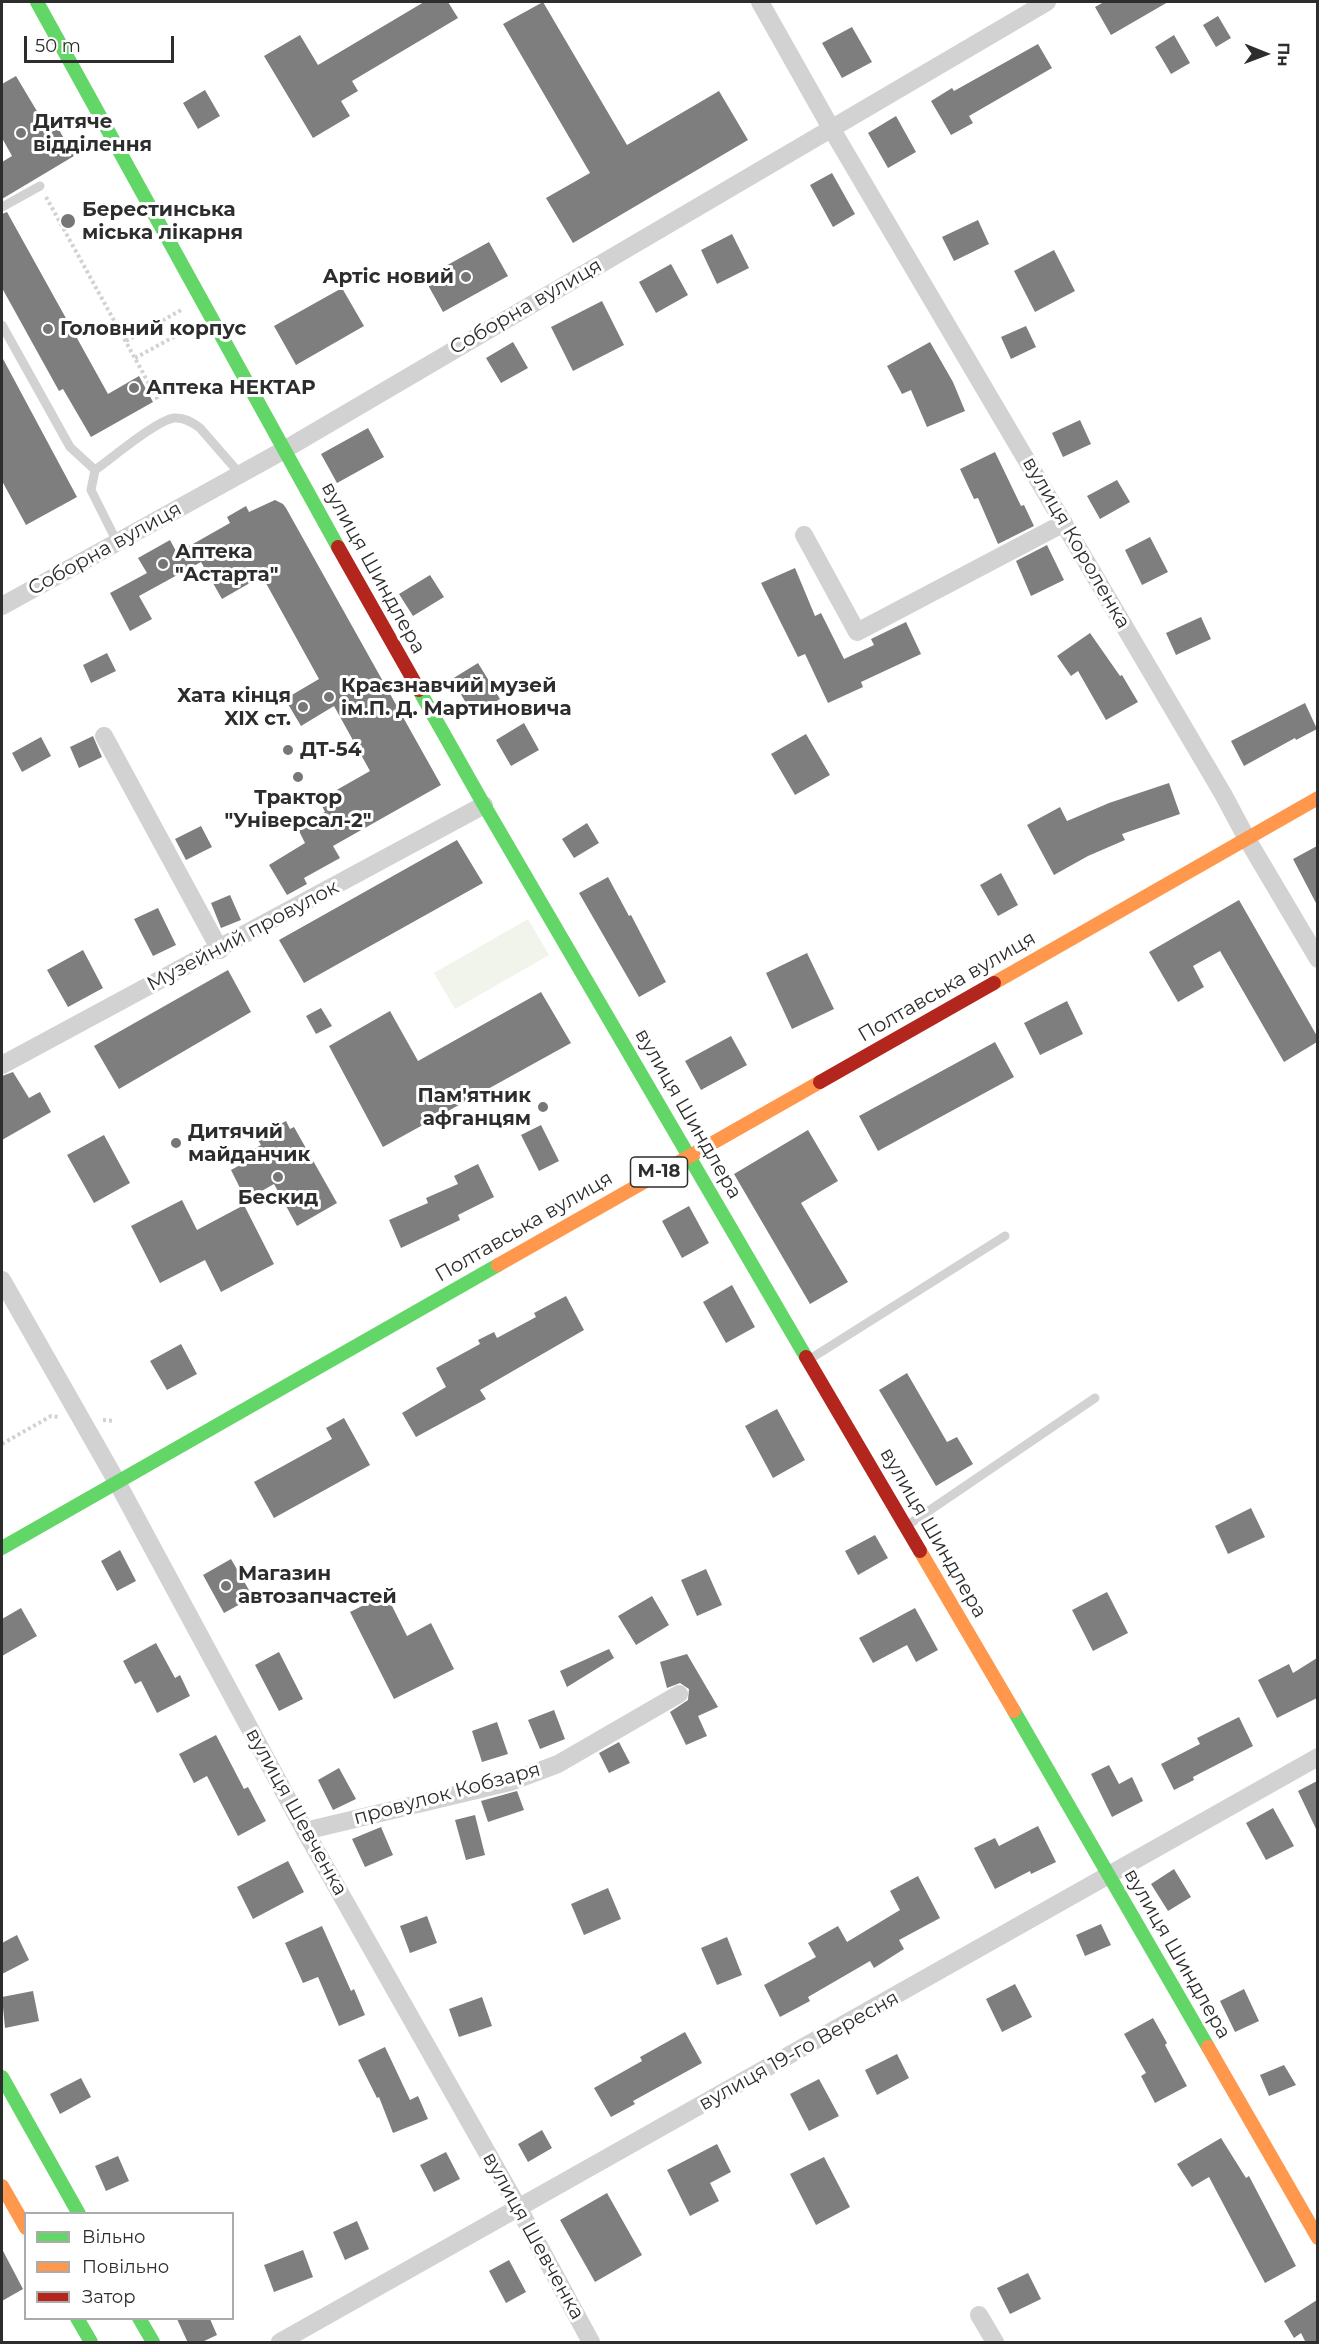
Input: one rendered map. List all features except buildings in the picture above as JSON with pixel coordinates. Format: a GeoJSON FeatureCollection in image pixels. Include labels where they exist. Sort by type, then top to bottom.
{"type":"FeatureCollection","features":[{"type":"Feature","properties":{"kind":"main road","name":"вулиця Шиндлера"},"geometry":{"type":"LineString","coordinates":[[37,2],[284,450],[484,805],[1316,2230]]}},
{"type":"Feature","properties":{"kind":"main road","name":"Полтавська вулиця"},"geometry":{"type":"LineString","coordinates":[[2,1548],[1317,798]]}},
{"type":"Feature","properties":{"kind":"main road"},"geometry":{"type":"LineString","coordinates":[[2,2077],[78,2212]]}},
{"type":"Feature","properties":{"kind":"main road"},"geometry":{"type":"LineString","coordinates":[[2,2186],[24,2224]]}},
{"type":"Feature","properties":{"kind":"main road"},"geometry":{"type":"LineString","coordinates":[[78,2320],[91,2343]]}},
{"type":"Feature","properties":{"kind":"main road"},"geometry":{"type":"LineString","coordinates":[[140,2320],[153,2343]]}},
{"type":"Feature","properties":{"kind":"street","name":"вулиця Короленка"},"geometry":{"type":"LineString","coordinates":[[760,2],[831,128],[1223,794],[1317,959]]}},
{"type":"Feature","properties":{"kind":"street","name":"Соборна вулиця"},"geometry":{"type":"LineString","coordinates":[[2,606],[284,450],[1047,2]]}},
{"type":"Feature","properties":{"kind":"street"},"geometry":{"type":"LineString","coordinates":[[804,535],[857,632],[1064,523]]}},
{"type":"Feature","properties":{"kind":"street"},"geometry":{"type":"LineString","coordinates":[[104,736],[220,950]]}},
{"type":"Feature","properties":{"kind":"street","name":"Музейний провулок"},"geometry":{"type":"LineString","coordinates":[[2,1065],[220,950],[484,805]]}},
{"type":"Feature","properties":{"kind":"street","name":"вулиця Шевченка"},"geometry":{"type":"LineString","coordinates":[[2,1280],[117,1482],[305,1831],[519,2209],[591,2343]]}},
{"type":"Feature","properties":{"kind":"street","name":"провулок Кобзаря"},"geometry":{"type":"LineString","coordinates":[[305,1831],[510,1782],[558,1764],[679,1694]]}},
{"type":"Feature","properties":{"kind":"street","name":"вулиця 19-го Вересня"},"geometry":{"type":"LineString","coordinates":[[280,2343],[1317,1757]]}},
{"type":"Feature","properties":{"kind":"street"},"geometry":{"type":"LineString","coordinates":[[979,2315],[995,2343]]}},
{"type":"Feature","properties":{"kind":"lane"},"geometry":{"type":"LineString","coordinates":[[2,207],[40,186]]}},
{"type":"Feature","properties":{"kind":"lane"},"geometry":{"type":"LineString","coordinates":[[2,325],[70,447],[95,470]]}},
{"type":"Feature","properties":{"kind":"lane"},"geometry":{"type":"LineString","coordinates":[[117,542],[92,490],[95,470],[163,421],[182,418],[200,428],[240,474]]}},
{"type":"Feature","properties":{"kind":"lane"},"geometry":{"type":"LineString","coordinates":[[809,1360],[1005,1236]]}},
{"type":"Feature","properties":{"kind":"lane"},"geometry":{"type":"LineString","coordinates":[[906,1527],[1095,1398]]}},
{"type":"Feature","properties":{"kind":"path"},"geometry":{"type":"LineString","coordinates":[[40,186],[159,402]]}},
{"type":"Feature","properties":{"kind":"path"},"geometry":{"type":"LineString","coordinates":[[126,341],[188,306]]}},
{"type":"Feature","properties":{"kind":"path"},"geometry":{"type":"LineString","coordinates":[[135,358],[197,324]]}},
{"type":"Feature","properties":{"kind":"path"},"geometry":{"type":"LineString","coordinates":[[2,1444],[51,1416],[114,1421]]}},
{"type":"Feature","properties":{"kind":"shaded area"},"geometry":{"type":"Polygon","coordinates":[[[528,919],[549,955],[455,1009],[434,973],[528,919]]]}},
{"type":"Feature","properties":{"kind":"traffic: fast"},"geometry":{"type":"LineString","coordinates":[[37,2],[338,547]]}},
{"type":"Feature","properties":{"kind":"traffic: fast"},"geometry":{"type":"LineString","coordinates":[[419,690],[806,1357]]}},
{"type":"Feature","properties":{"kind":"traffic: fast"},"geometry":{"type":"LineString","coordinates":[[2,1548],[498,1265]]}},
{"type":"Feature","properties":{"kind":"traffic: fast"},"geometry":{"type":"LineString","coordinates":[[1014,1711],[1208,2047]]}},
{"type":"Feature","properties":{"kind":"traffic: fast"},"geometry":{"type":"LineString","coordinates":[[2,2077],[78,2212]]}},
{"type":"Feature","properties":{"kind":"traffic: fast"},"geometry":{"type":"LineString","coordinates":[[78,2320],[91,2342]]}},
{"type":"Feature","properties":{"kind":"traffic: fast"},"geometry":{"type":"LineString","coordinates":[[140,2320],[153,2342]]}},
{"type":"Feature","properties":{"kind":"traffic: slow"},"geometry":{"type":"LineString","coordinates":[[994,983],[1318,798]]}},
{"type":"Feature","properties":{"kind":"traffic: slow"},"geometry":{"type":"LineString","coordinates":[[498,1265],[820,1082]]}},
{"type":"Feature","properties":{"kind":"traffic: slow"},"geometry":{"type":"LineString","coordinates":[[920,1551],[1014,1711]]}},
{"type":"Feature","properties":{"kind":"traffic: slow"},"geometry":{"type":"LineString","coordinates":[[1208,2047],[1318,2238]]}},
{"type":"Feature","properties":{"kind":"traffic: slow"},"geometry":{"type":"LineString","coordinates":[[2,2186],[24,2224]]}},
{"type":"Feature","properties":{"kind":"traffic: jam"},"geometry":{"type":"LineString","coordinates":[[338,547],[419,690]]}},
{"type":"Feature","properties":{"kind":"traffic: jam"},"geometry":{"type":"LineString","coordinates":[[820,1082],[994,983]]}},
{"type":"Feature","properties":{"kind":"traffic: jam"},"geometry":{"type":"LineString","coordinates":[[806,1357],[920,1551]]}},
{"type":"Feature","properties":{"kind":"place","name":"Дитяче відділення"},"geometry":{"type":"Point","coordinates":[21,133]}},
{"type":"Feature","properties":{"kind":"place","name":"Берестинська міська лікарня"},"geometry":{"type":"Point","coordinates":[68,221]}},
{"type":"Feature","properties":{"kind":"place","name":"Артіс новий"},"geometry":{"type":"Point","coordinates":[466,277]}},
{"type":"Feature","properties":{"kind":"place","name":"Головний корпус"},"geometry":{"type":"Point","coordinates":[48,329]}},
{"type":"Feature","properties":{"kind":"place","name":"Аптека НЕКТАР"},"geometry":{"type":"Point","coordinates":[134,388]}},
{"type":"Feature","properties":{"kind":"place","name":"Аптека \"Астарта\""},"geometry":{"type":"Point","coordinates":[163,564]}},
{"type":"Feature","properties":{"kind":"place","name":"Краєзнавчий музей ім.П. Д. Мартиновича"},"geometry":{"type":"Point","coordinates":[329,697]}},
{"type":"Feature","properties":{"kind":"place","name":"Хата кінця XIX ст."},"geometry":{"type":"Point","coordinates":[303,707]}},
{"type":"Feature","properties":{"kind":"place","name":"ДТ-54"},"geometry":{"type":"Point","coordinates":[288,750]}},
{"type":"Feature","properties":{"kind":"place","name":"Трактор \"Універсал-2\""},"geometry":{"type":"Point","coordinates":[298,777]}},
{"type":"Feature","properties":{"kind":"place","name":"Пам'ятник афганцям"},"geometry":{"type":"Point","coordinates":[543,1107]}},
{"type":"Feature","properties":{"kind":"place","name":"Дитячий майданчик"},"geometry":{"type":"Point","coordinates":[176,1143]}},
{"type":"Feature","properties":{"kind":"place","name":"Бескид"},"geometry":{"type":"Point","coordinates":[278,1177]}},
{"type":"Feature","properties":{"kind":"place","name":"Магазин автозапчастей"},"geometry":{"type":"Point","coordinates":[226,1586]}}]}
